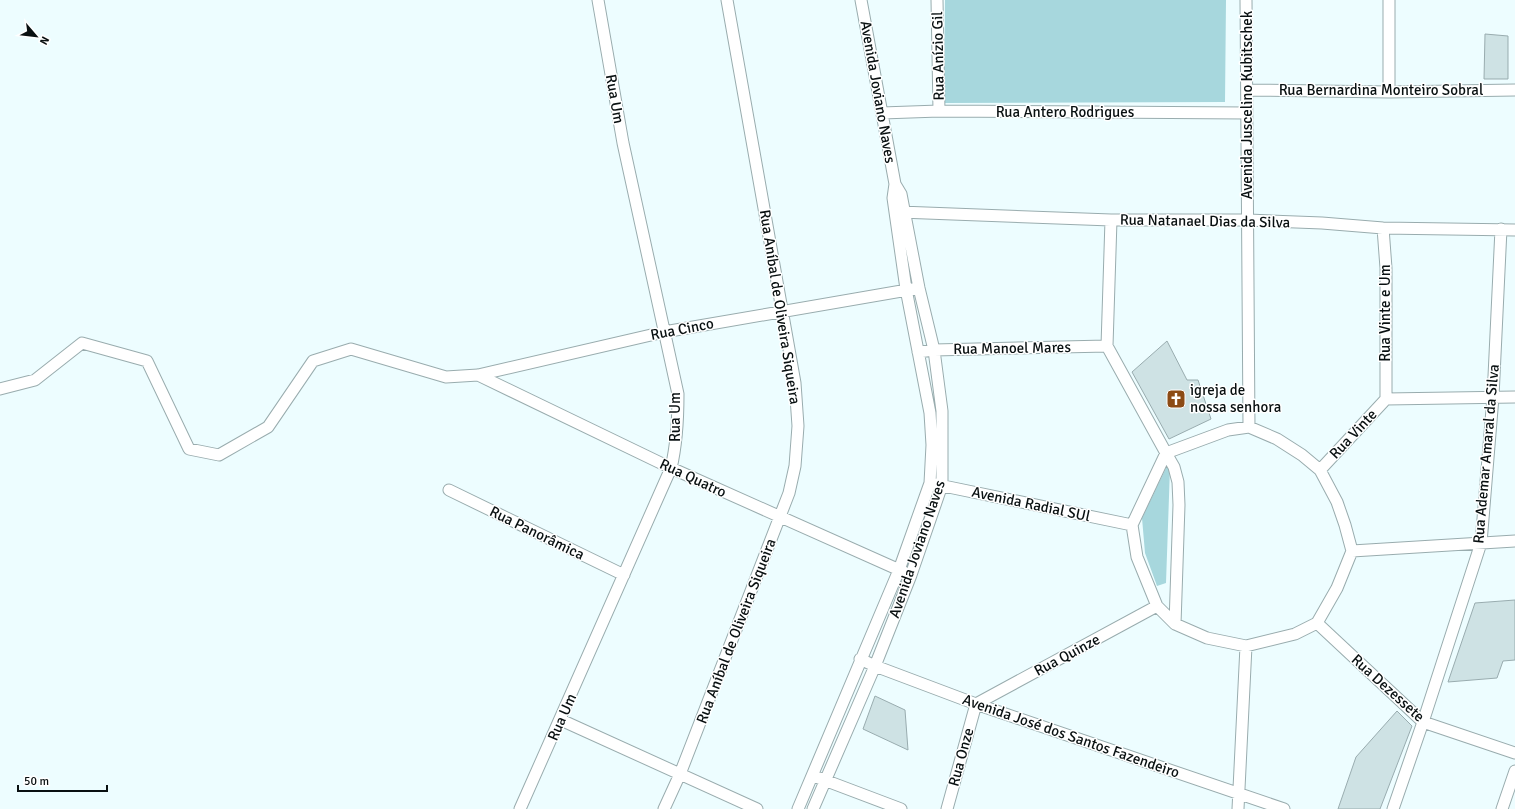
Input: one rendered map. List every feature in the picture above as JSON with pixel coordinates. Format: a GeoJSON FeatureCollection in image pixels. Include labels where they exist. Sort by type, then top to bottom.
{"type":"FeatureCollection","features":[{"type":"Feature","properties":{"kind":"street","name":"Rua Um"},"geometry":{"type":"LineString","coordinates":[[520,809],[561,720],[671,468],[677,441],[678,394],[623,143],[598,0]]}},
{"type":"Feature","properties":{"kind":"street","name":"Rua Aníbal de Oliveira Siqueira"},"geometry":{"type":"LineString","coordinates":[[664,809],[680,774],[780,517],[789,493],[796,466],[798,426],[795,383],[727,0]]}},
{"type":"Feature","properties":{"kind":"street","name":"Avenida Joviano Naves"},"geometry":{"type":"LineString","coordinates":[[798,809],[860,659],[899,570],[930,483],[932,445],[930,413],[906,289],[900,212],[901,194],[895,184],[861,0]]}},
{"type":"Feature","properties":{"kind":"street","name":"Rua Anízio Gil"},"geometry":{"type":"LineString","coordinates":[[937,0],[939,111]]}},
{"type":"Feature","properties":{"kind":"street","name":"Avenida Juscelino Kubitschek"},"geometry":{"type":"LineString","coordinates":[[1246,0],[1249,427]]}},
{"type":"Feature","properties":{"kind":"street"},"geometry":{"type":"LineString","coordinates":[[1389,0],[1389,92]]}},
{"type":"Feature","properties":{"kind":"street","name":"Rua Bernardina Monteiro Sobral"},"geometry":{"type":"LineString","coordinates":[[1247,90],[1389,92],[1515,90]]}},
{"type":"Feature","properties":{"kind":"street","name":"Rua Antero Rodrigues"},"geometry":{"type":"LineString","coordinates":[[882,113],[939,111],[1247,113]]}},
{"type":"Feature","properties":{"kind":"street","name":"Avenida Joviano Naves"},"geometry":{"type":"LineString","coordinates":[[813,809],[875,666],[911,575],[942,485],[942,411],[934,350],[900,212]]}},
{"type":"Feature","properties":{"kind":"street","name":"Rua Natanael Dias da Silva"},"geometry":{"type":"LineString","coordinates":[[900,212],[1111,220],[1248,220],[1322,223],[1383,228],[1515,230]]}},
{"type":"Feature","properties":{"kind":"street"},"geometry":{"type":"LineString","coordinates":[[1111,220],[1107,346],[1174,467],[1178,482],[1179,505],[1175,624]]}},
{"type":"Feature","properties":{"kind":"street","name":"Rua Vinte e Um"},"geometry":{"type":"LineString","coordinates":[[1383,228],[1386,268],[1386,399]]}},
{"type":"Feature","properties":{"kind":"street","name":"Rua Ademar Amaral da Silva"},"geometry":{"type":"LineString","coordinates":[[1393,809],[1423,722],[1480,543],[1493,397],[1501,230]]}},
{"type":"Feature","properties":{"kind":"street","name":"Rua Cinco"},"geometry":{"type":"LineString","coordinates":[[0,389],[35,380],[82,344],[147,361],[188,449],[219,455],[268,427],[313,361],[351,350],[446,377],[478,375],[664,332],[906,289],[919,288]]}},
{"type":"Feature","properties":{"kind":"street","name":"Rua Manoel Mares"},"geometry":{"type":"LineString","coordinates":[[918,352],[934,350],[1107,346]]}},
{"type":"Feature","properties":{"kind":"street","name":"Rua Quatro"},"geometry":{"type":"LineString","coordinates":[[478,375],[671,468],[911,575]]}},
{"type":"Feature","properties":{"kind":"street"},"geometry":{"type":"LineString","coordinates":[[1386,399],[1515,397]]}},
{"type":"Feature","properties":{"kind":"street","name":"Rua Vinte"},"geometry":{"type":"LineString","coordinates":[[1320,470],[1386,399]]}},
{"type":"Feature","properties":{"kind":"street"},"geometry":{"type":"LineString","coordinates":[[1249,427],[1283,443],[1302,455],[1320,470],[1337,502],[1352,551],[1337,588],[1317,623],[1295,634],[1246,646],[1207,638],[1175,624],[1157,606],[1137,557],[1132,525],[1166,453],[1228,430],[1249,427]]}},
{"type":"Feature","properties":{"kind":"street","name":"Avenida Radial SUl"},"geometry":{"type":"LineString","coordinates":[[930,483],[1132,525]]}},
{"type":"Feature","properties":{"kind":"street","name":"Rua Panorâmica"},"geometry":{"type":"LineString","coordinates":[[449,490],[624,575]]}},
{"type":"Feature","properties":{"kind":"street"},"geometry":{"type":"LineString","coordinates":[[1352,551],[1515,541]]}},
{"type":"Feature","properties":{"kind":"street","name":"Rua Quinze"},"geometry":{"type":"LineString","coordinates":[[976,704],[1157,606]]}},
{"type":"Feature","properties":{"kind":"street","name":"Rua Dezessete"},"geometry":{"type":"LineString","coordinates":[[1317,623],[1423,722],[1515,754]]}},
{"type":"Feature","properties":{"kind":"street"},"geometry":{"type":"LineString","coordinates":[[1238,809],[1246,646]]}},
{"type":"Feature","properties":{"kind":"street","name":"Avenida José dos Santos Fazendeiro"},"geometry":{"type":"LineString","coordinates":[[860,659],[976,704],[1284,809]]}},
{"type":"Feature","properties":{"kind":"street","name":"Rua Onze"},"geometry":{"type":"LineString","coordinates":[[947,809],[976,704]]}},
{"type":"Feature","properties":{"kind":"street"},"geometry":{"type":"LineString","coordinates":[[561,720],[757,809]]}},
{"type":"Feature","properties":{"kind":"street"},"geometry":{"type":"LineString","coordinates":[[1502,809],[1515,770]]}},
{"type":"Feature","properties":{"kind":"street"},"geometry":{"type":"LineString","coordinates":[[811,775],[901,809]]}},
{"type":"Feature","properties":{"kind":"shaded area"},"geometry":{"type":"Polygon","coordinates":[[[945,0],[1226,0],[1225,102],[944,103],[945,0]]]}},
{"type":"Feature","properties":{"kind":"shaded area"},"geometry":{"type":"Polygon","coordinates":[[[1166,468],[1170,468],[1166,583],[1157,586],[1145,553],[1142,518],[1166,468]]]}},
{"type":"Feature","properties":{"kind":"building"},"geometry":{"type":"Polygon","coordinates":[[[1485,34],[1508,36],[1508,79],[1484,79],[1485,34]]]}},
{"type":"Feature","properties":{"kind":"building","name":"igreja de nossa senhora"},"geometry":{"type":"Polygon","coordinates":[[[1167,341],[1187,380],[1198,380],[1211,419],[1169,439],[1132,372],[1167,341]]]}},
{"type":"Feature","properties":{"kind":"building"},"geometry":{"type":"Polygon","coordinates":[[[1515,600],[1515,660],[1503,661],[1497,678],[1448,682],[1475,603],[1515,600]]]}},
{"type":"Feature","properties":{"kind":"building"},"geometry":{"type":"Polygon","coordinates":[[[875,696],[905,710],[908,750],[863,729],[875,696]]]}},
{"type":"Feature","properties":{"kind":"building"},"geometry":{"type":"Polygon","coordinates":[[[1397,711],[1412,726],[1380,809],[1338,809],[1356,757],[1397,711]]]}},
{"type":"Feature","properties":{"kind":"place","name":"igreja de nossa senhora"},"geometry":{"type":"Point","coordinates":[1176,399]}}]}
